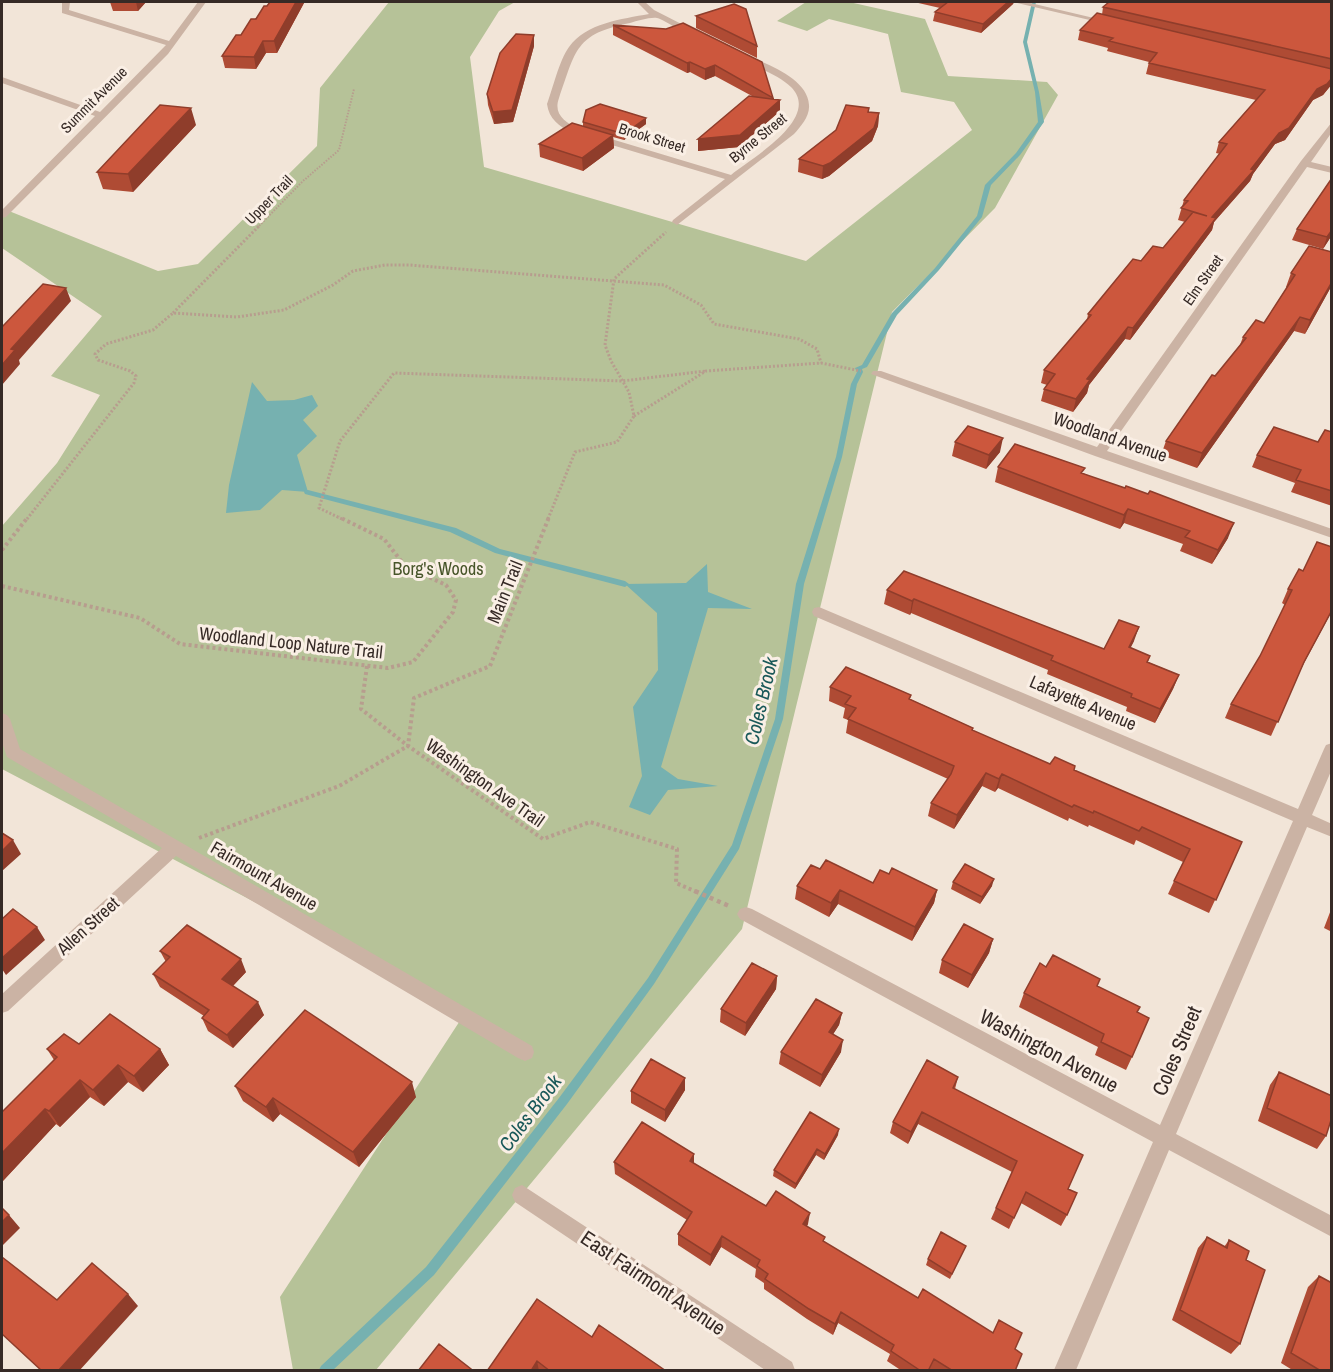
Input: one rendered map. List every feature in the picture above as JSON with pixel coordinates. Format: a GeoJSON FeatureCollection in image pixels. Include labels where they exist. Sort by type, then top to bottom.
{"type":"FeatureCollection","features":[{"type":"Feature","properties":{"kind":"street"},"geometry":{"type":"LineString","coordinates":[[66,2],[65,11],[170,44]]}},
{"type":"Feature","properties":{"kind":"street","name":"Summit Avenue"},"geometry":{"type":"LineString","coordinates":[[2,215],[170,44],[202,2]]}},
{"type":"Feature","properties":{"kind":"street"},"geometry":{"type":"LineString","coordinates":[[641,2],[657,15],[709,40]]}},
{"type":"Feature","properties":{"kind":"street"},"geometry":{"type":"LineString","coordinates":[[1017,2],[1124,27]]}},
{"type":"Feature","properties":{"kind":"street","name":"Brook Street"},"geometry":{"type":"LineString","coordinates":[[657,15],[601,28],[578,42],[572,49],[552,104],[552,111],[556,119],[575,131],[732,178]]}},
{"type":"Feature","properties":{"kind":"street","name":"Byrne Street"},"geometry":{"type":"LineString","coordinates":[[677,222],[791,132],[800,123],[804,113],[805,103],[802,94],[794,85],[740,56]]}},
{"type":"Feature","properties":{"kind":"street"},"geometry":{"type":"LineString","coordinates":[[2,80],[100,115]]}},
{"type":"Feature","properties":{"kind":"street","name":"Elm Street"},"geometry":{"type":"LineString","coordinates":[[1099,453],[1332,125]]}},
{"type":"Feature","properties":{"kind":"street"},"geometry":{"type":"LineString","coordinates":[[1304,163],[1332,170]]}},
{"type":"Feature","properties":{"kind":"street","name":"Woodland Avenue"},"geometry":{"type":"LineString","coordinates":[[877,374],[1332,534]]}},
{"type":"Feature","properties":{"kind":"street","name":"Lafayette Avenue"},"geometry":{"type":"LineString","coordinates":[[819,612],[1332,831]]}},
{"type":"Feature","properties":{"kind":"street","name":"Fairmount Avenue"},"geometry":{"type":"LineString","coordinates":[[2,719],[13,753],[525,1052]]}},
{"type":"Feature","properties":{"kind":"street","name":"Coles Street"},"geometry":{"type":"LineString","coordinates":[[1065,1371],[1332,749]]}},
{"type":"Feature","properties":{"kind":"street","name":"Allen Street"},"geometry":{"type":"LineString","coordinates":[[2,1005],[175,847]]}},
{"type":"Feature","properties":{"kind":"street","name":"Washington Avenue"},"geometry":{"type":"LineString","coordinates":[[746,914],[1332,1227]]}},
{"type":"Feature","properties":{"kind":"street","name":"East Fairmont Avenue"},"geometry":{"type":"LineString","coordinates":[[522,1195],[784,1371]]}},
{"type":"Feature","properties":{"kind":"path","name":"Upper Trail"},"geometry":{"type":"LineString","coordinates":[[173,314],[303,181],[339,150],[354,89]]}},
{"type":"Feature","properties":{"kind":"path"},"geometry":{"type":"LineString","coordinates":[[677,222],[614,279],[605,345],[611,361],[629,392],[633,416],[706,371]]}},
{"type":"Feature","properties":{"kind":"path"},"geometry":{"type":"LineString","coordinates":[[2,550],[134,383],[136,376],[130,371],[98,360],[95,354],[106,344],[153,330],[173,314],[237,317],[284,309],[333,285],[353,271],[385,265],[614,279],[664,285],[701,305],[714,324],[799,339],[817,349],[821,363]]}},
{"type":"Feature","properties":{"kind":"path","name":"Woodland Loop Nature Trail"},"geometry":{"type":"LineString","coordinates":[[2,586],[140,618],[180,644],[388,668],[413,662],[453,612],[456,600],[446,585],[405,566],[384,540],[319,508],[340,441],[394,373],[622,381],[706,371],[821,363],[877,374]]}},
{"type":"Feature","properties":{"kind":"path","name":"Main Trail"},"geometry":{"type":"LineString","coordinates":[[408,746],[414,698],[490,666],[575,452],[616,442],[633,416]]}},
{"type":"Feature","properties":{"kind":"path","name":"Washington Ave Trail"},"geometry":{"type":"LineString","coordinates":[[368,666],[361,709],[408,746],[543,839],[590,822],[677,849],[676,883],[746,914]]}},
{"type":"Feature","properties":{"kind":"path"},"geometry":{"type":"LineString","coordinates":[[175,847],[339,786],[408,746]]}},
{"type":"Feature","properties":{"kind":"green space","name":"Borg's Woods"},"geometry":{"type":"Polygon","coordinates":[[[389,2],[515,2],[499,11],[470,57],[484,167],[806,261],[972,130],[954,102],[901,92],[888,34],[829,19],[807,31],[777,21],[806,2],[849,2],[925,19],[948,76],[1047,82],[1058,95],[995,208],[892,312],[742,929],[376,1370],[293,1370],[280,1297],[465,1013],[2,769],[2,526],[57,463],[100,395],[51,376],[102,316],[2,248],[2,212],[4,209],[158,271],[198,264],[317,146],[320,88],[389,2]]]}},
{"type":"Feature","properties":{"kind":"water"},"geometry":{"type":"Polygon","coordinates":[[[252,382],[267,401],[294,400],[312,395],[318,406],[303,420],[317,436],[297,455],[308,492],[282,490],[260,510],[226,513],[229,485],[252,382]]]}},
{"type":"Feature","properties":{"kind":"water"},"geometry":{"type":"Polygon","coordinates":[[[707,564],[708,592],[752,609],[708,608],[661,767],[678,779],[718,786],[668,790],[650,815],[629,807],[642,776],[633,707],[658,670],[657,613],[625,584],[686,583],[707,564]]]}},
{"type":"Feature","properties":{"kind":"building"},"geometry":{"type":"Polygon","coordinates":[[[270,2],[296,2],[274,41],[263,41],[254,57],[222,56],[236,35],[241,35],[251,19],[256,19],[264,6],[270,2]]]}},
{"type":"Feature","properties":{"kind":"building"},"geometry":{"type":"Polygon","coordinates":[[[948,2],[1008,2],[983,24],[935,12],[948,2]]]}},
{"type":"Feature","properties":{"kind":"building"},"geometry":{"type":"Polygon","coordinates":[[[1109,2],[1332,2],[1332,59],[1103,7],[1109,2]]]}},
{"type":"Feature","properties":{"kind":"building"},"geometry":{"type":"Polygon","coordinates":[[[734,4],[746,9],[757,46],[696,16],[734,4]]]}},
{"type":"Feature","properties":{"kind":"building"},"geometry":{"type":"Polygon","coordinates":[[[1097,13],[1332,69],[1332,78],[1327,84],[1317,89],[1289,128],[1279,133],[1251,169],[1254,170],[1212,217],[1216,218],[1133,328],[1128,327],[1087,379],[1090,380],[1076,399],[1044,389],[1055,374],[1044,370],[1091,315],[1088,314],[1133,259],[1141,261],[1153,246],[1163,248],[1193,212],[1207,216],[1181,208],[1188,201],[1184,200],[1227,144],[1219,142],[1265,90],[1149,63],[1157,53],[1109,41],[1113,38],[1080,30],[1097,13]]]}},
{"type":"Feature","properties":{"kind":"building"},"geometry":{"type":"Polygon","coordinates":[[[683,23],[762,62],[773,98],[715,65],[705,69],[690,62],[687,63],[613,25],[666,29],[683,23]]]}},
{"type":"Feature","properties":{"kind":"building"},"geometry":{"type":"Polygon","coordinates":[[[516,34],[534,35],[512,110],[493,112],[487,94],[500,53],[516,34]]]}},
{"type":"Feature","properties":{"kind":"building"},"geometry":{"type":"Polygon","coordinates":[[[749,96],[780,100],[740,135],[698,139],[749,96]]]}},
{"type":"Feature","properties":{"kind":"building"},"geometry":{"type":"Polygon","coordinates":[[[600,104],[646,118],[624,134],[583,122],[586,110],[600,104]]]}},
{"type":"Feature","properties":{"kind":"building"},"geometry":{"type":"Polygon","coordinates":[[[160,105],[191,108],[128,174],[97,172],[160,105]]]}},
{"type":"Feature","properties":{"kind":"building"},"geometry":{"type":"Polygon","coordinates":[[[846,105],[869,108],[868,112],[879,113],[874,128],[823,166],[799,159],[836,130],[846,105]]]}},
{"type":"Feature","properties":{"kind":"building"},"geometry":{"type":"Polygon","coordinates":[[[572,123],[613,135],[582,158],[539,144],[572,123]]]}},
{"type":"Feature","properties":{"kind":"building"},"geometry":{"type":"Polygon","coordinates":[[[1332,178],[1332,230],[1327,237],[1297,229],[1332,178]]]}},
{"type":"Feature","properties":{"kind":"building"},"geometry":{"type":"Polygon","coordinates":[[[1309,246],[1332,252],[1332,282],[1310,320],[1300,317],[1202,453],[1166,441],[1212,375],[1215,376],[1246,338],[1243,337],[1256,320],[1264,323],[1295,275],[1291,273],[1309,246]]]}},
{"type":"Feature","properties":{"kind":"building"},"geometry":{"type":"Polygon","coordinates":[[[43,284],[66,288],[11,349],[15,350],[2,365],[2,327],[43,284]]]}},
{"type":"Feature","properties":{"kind":"building"},"geometry":{"type":"Polygon","coordinates":[[[968,426],[1003,438],[989,455],[955,442],[968,426]]]}},
{"type":"Feature","properties":{"kind":"building"},"geometry":{"type":"Polygon","coordinates":[[[1274,427],[1318,442],[1325,430],[1332,432],[1332,491],[1296,480],[1301,470],[1257,455],[1274,427]]]}},
{"type":"Feature","properties":{"kind":"building"},"geometry":{"type":"Polygon","coordinates":[[[1015,444],[1085,468],[1081,473],[1148,494],[1150,491],[1234,523],[1218,550],[1185,537],[1190,531],[1128,509],[1124,515],[998,467],[1015,444]]]}},
{"type":"Feature","properties":{"kind":"building"},"geometry":{"type":"Polygon","coordinates":[[[1317,542],[1332,547],[1332,610],[1304,662],[1278,722],[1231,704],[1260,656],[1292,590],[1288,589],[1299,569],[1303,571],[1317,542]]]}},
{"type":"Feature","properties":{"kind":"building"},"geometry":{"type":"Polygon","coordinates":[[[904,571],[1104,649],[1119,620],[1139,627],[1129,647],[1150,656],[1147,662],[1179,675],[1160,709],[1131,697],[1132,694],[1051,660],[1053,656],[887,590],[904,571]]]}},
{"type":"Feature","properties":{"kind":"building"},"geometry":{"type":"Polygon","coordinates":[[[846,667],[911,695],[909,699],[973,728],[972,730],[1050,764],[1055,757],[1075,766],[1074,770],[1242,842],[1216,900],[1174,881],[1190,849],[1142,827],[1139,831],[1094,811],[1093,813],[1074,805],[1072,807],[1002,774],[999,779],[986,773],[957,815],[931,803],[954,766],[848,719],[856,708],[845,704],[851,696],[830,687],[846,667]]]}},
{"type":"Feature","properties":{"kind":"building"},"geometry":{"type":"Polygon","coordinates":[[[2,833],[13,840],[2,851],[2,833]]]}},
{"type":"Feature","properties":{"kind":"building"},"geometry":{"type":"Polygon","coordinates":[[[826,860],[873,883],[880,870],[889,874],[892,868],[937,890],[915,927],[840,890],[831,903],[797,886],[811,865],[820,869],[826,860]]]}},
{"type":"Feature","properties":{"kind":"building"},"geometry":{"type":"Polygon","coordinates":[[[965,864],[994,879],[982,897],[953,882],[965,864]]]}},
{"type":"Feature","properties":{"kind":"building"},"geometry":{"type":"Polygon","coordinates":[[[13,909],[37,927],[2,958],[2,919],[13,909]]]}},
{"type":"Feature","properties":{"kind":"building"},"geometry":{"type":"Polygon","coordinates":[[[964,924],[993,939],[972,975],[942,960],[964,924]]]}},
{"type":"Feature","properties":{"kind":"building"},"geometry":{"type":"Polygon","coordinates":[[[187,925],[241,959],[222,979],[258,1002],[227,1035],[202,1018],[209,1010],[153,974],[170,957],[160,951],[187,925]]]}},
{"type":"Feature","properties":{"kind":"building"},"geometry":{"type":"Polygon","coordinates":[[[1053,955],[1100,979],[1097,986],[1140,1007],[1137,1012],[1149,1018],[1132,1057],[1101,1042],[1104,1034],[1024,993],[1040,963],[1046,967],[1053,955]]]}},
{"type":"Feature","properties":{"kind":"building"},"geometry":{"type":"Polygon","coordinates":[[[752,963],[777,976],[746,1023],[721,1009],[752,963]]]}},
{"type":"Feature","properties":{"kind":"building"},"geometry":{"type":"Polygon","coordinates":[[[816,999],[842,1013],[829,1032],[843,1040],[822,1075],[781,1052],[816,999]]]}},
{"type":"Feature","properties":{"kind":"building"},"geometry":{"type":"Polygon","coordinates":[[[305,1010],[412,1082],[353,1152],[273,1098],[266,1107],[235,1086],[305,1010]]]}},
{"type":"Feature","properties":{"kind":"building"},"geometry":{"type":"Polygon","coordinates":[[[110,1014],[160,1049],[134,1076],[118,1065],[93,1090],[80,1080],[49,1111],[45,1109],[2,1153],[2,1112],[57,1057],[47,1049],[64,1034],[79,1044],[110,1014]]]}},
{"type":"Feature","properties":{"kind":"building"},"geometry":{"type":"Polygon","coordinates":[[[651,1059],[685,1078],[665,1110],[631,1091],[651,1059]]]}},
{"type":"Feature","properties":{"kind":"building"},"geometry":{"type":"Polygon","coordinates":[[[927,1060],[958,1077],[953,1088],[1083,1155],[1068,1189],[1077,1193],[1067,1215],[1026,1192],[1014,1218],[996,1208],[1017,1161],[922,1112],[911,1132],[893,1122],[927,1060]]]}},
{"type":"Feature","properties":{"kind":"building"},"geometry":{"type":"Polygon","coordinates":[[[1279,1072],[1332,1096],[1332,1117],[1326,1136],[1267,1108],[1279,1072]]]}},
{"type":"Feature","properties":{"kind":"building"},"geometry":{"type":"Polygon","coordinates":[[[810,1112],[839,1129],[825,1154],[817,1149],[796,1184],[774,1170],[810,1112]]]}},
{"type":"Feature","properties":{"kind":"building"},"geometry":{"type":"Polygon","coordinates":[[[642,1122],[694,1154],[690,1161],[766,1206],[776,1191],[810,1213],[803,1224],[825,1237],[823,1241],[918,1298],[923,1289],[993,1333],[999,1320],[1022,1333],[1015,1349],[1022,1354],[1015,1371],[953,1371],[934,1359],[928,1371],[921,1371],[891,1351],[894,1345],[841,1312],[835,1324],[809,1309],[765,1279],[768,1274],[757,1266],[760,1260],[722,1236],[711,1255],[678,1234],[692,1212],[614,1162],[642,1122]]]}},
{"type":"Feature","properties":{"kind":"building"},"geometry":{"type":"Polygon","coordinates":[[[2,1208],[9,1215],[2,1222],[2,1208]]]}},
{"type":"Feature","properties":{"kind":"building"},"geometry":{"type":"Polygon","coordinates":[[[941,1232],[966,1246],[952,1274],[928,1259],[941,1232]]]}},
{"type":"Feature","properties":{"kind":"building"},"geometry":{"type":"Polygon","coordinates":[[[1207,1237],[1227,1248],[1229,1240],[1249,1251],[1246,1260],[1265,1270],[1240,1344],[1180,1310],[1207,1237]]]}},
{"type":"Feature","properties":{"kind":"building"},"geometry":{"type":"Polygon","coordinates":[[[2,1257],[57,1300],[92,1263],[128,1294],[58,1371],[42,1371],[2,1334],[2,1257]]]}},
{"type":"Feature","properties":{"kind":"building"},"geometry":{"type":"Polygon","coordinates":[[[1319,1276],[1332,1283],[1332,1371],[1321,1371],[1291,1353],[1319,1276]]]}},
{"type":"Feature","properties":{"kind":"building"},"geometry":{"type":"Polygon","coordinates":[[[537,1299],[592,1337],[599,1325],[666,1371],[550,1371],[537,1361],[531,1371],[487,1371],[537,1299]]]}},
{"type":"Feature","properties":{"kind":"building"},"geometry":{"type":"Polygon","coordinates":[[[439,1344],[471,1369],[470,1371],[418,1371],[439,1344]]]}},
{"type":"Feature","properties":{"kind":"waterway","name":"Coles Brook"},"geometry":{"type":"LineString","coordinates":[[325,1370],[430,1271],[563,1101],[651,981],[736,846],[779,719],[800,584],[839,457],[854,384],[860,372],[858,368],[864,367],[894,314],[937,269],[980,216],[988,185],[1018,154],[1041,122],[1037,92],[1025,42],[1034,2]]}},
{"type":"Feature","properties":{"kind":"waterway"},"geometry":{"type":"LineString","coordinates":[[308,492],[453,530],[498,551],[625,584]]}}]}
